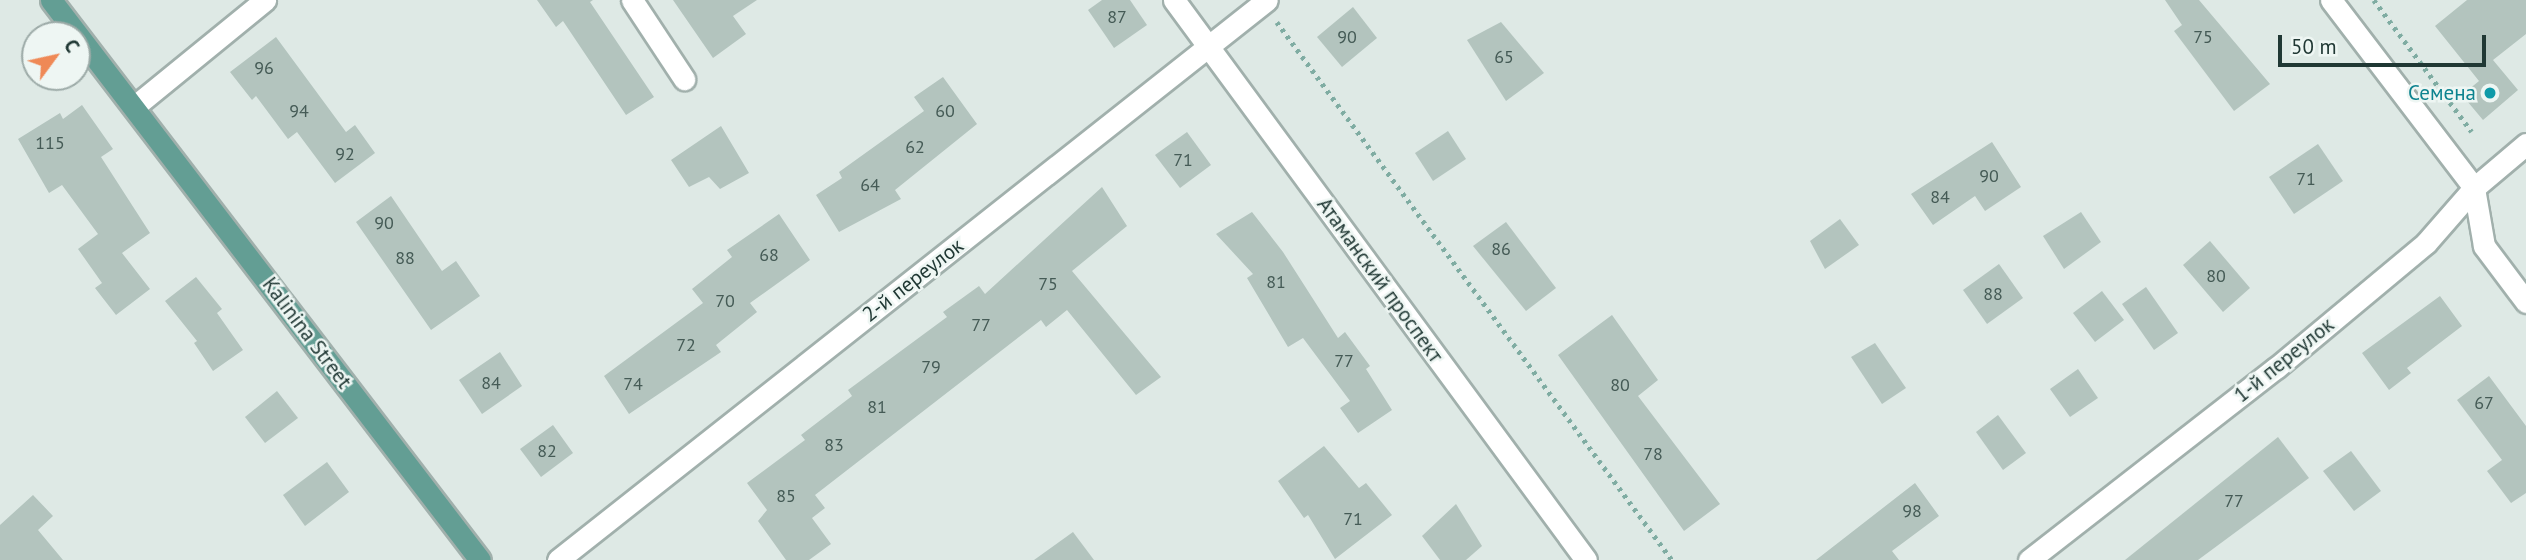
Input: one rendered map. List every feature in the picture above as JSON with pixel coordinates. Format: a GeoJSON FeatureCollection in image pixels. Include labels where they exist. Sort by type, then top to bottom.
{"type":"FeatureCollection","features":[{"type":"Feature","properties":{"kind":"main road","name":"Kalinina Street"},"geometry":{"type":"LineString","coordinates":[[51,0],[135,106],[480,560]]}},
{"type":"Feature","properties":{"kind":"street"},"geometry":{"type":"LineString","coordinates":[[135,106],[265,0]]}},
{"type":"Feature","properties":{"kind":"street"},"geometry":{"type":"LineString","coordinates":[[632,0],[684,79]]}},
{"type":"Feature","properties":{"kind":"street","name":"Атаманский проспект"},"geometry":{"type":"LineString","coordinates":[[1174,0],[1586,560]]}},
{"type":"Feature","properties":{"kind":"street"},"geometry":{"type":"LineString","coordinates":[[2332,0],[2474,188],[2484,246],[2526,302]]}},
{"type":"Feature","properties":{"kind":"street","name":"2-й переулок"},"geometry":{"type":"LineString","coordinates":[[558,560],[1266,1]]}},
{"type":"Feature","properties":{"kind":"street","name":"1-й переулок"},"geometry":{"type":"LineString","coordinates":[[2029,560],[2276,368],[2426,243],[2474,188],[2526,144]]}},
{"type":"Feature","properties":{"kind":"path"},"geometry":{"type":"LineString","coordinates":[[2374,0],[2472,132]]}},
{"type":"Feature","properties":{"kind":"path"},"geometry":{"type":"LineString","coordinates":[[1266,1],[1672,560]]}},
{"type":"Feature","properties":{"kind":"building"},"geometry":{"type":"Polygon","coordinates":[[[537,0],[593,0],[590,2],[654,97],[626,115],[563,21],[556,27],[537,0]]]}},
{"type":"Feature","properties":{"kind":"building"},"geometry":{"type":"Polygon","coordinates":[[[673,0],[757,0],[733,16],[746,34],[713,58],[673,0]]]}},
{"type":"Feature","properties":{"kind":"building"},"geometry":{"type":"Polygon","coordinates":[[[1102,0],[1130,0],[1147,25],[1114,48],[1088,10],[1102,0]]]}},
{"type":"Feature","properties":{"kind":"building"},"geometry":{"type":"Polygon","coordinates":[[[2165,0],[2199,0],[2270,84],[2234,111],[2174,31],[2182,25],[2165,0]]]}},
{"type":"Feature","properties":{"kind":"building"},"geometry":{"type":"Polygon","coordinates":[[[2467,0],[2526,0],[2526,34],[2493,60],[2518,90],[2483,120],[2462,95],[2479,81],[2435,26],[2467,0]]]}},
{"type":"Feature","properties":{"kind":"building"},"geometry":{"type":"Polygon","coordinates":[[[1353,7],[1377,38],[1342,67],[1317,37],[1353,7]]]}},
{"type":"Feature","properties":{"kind":"building"},"geometry":{"type":"Polygon","coordinates":[[[1501,22],[1544,73],[1506,101],[1467,40],[1501,22]]]}},
{"type":"Feature","properties":{"kind":"building"},"geometry":{"type":"Polygon","coordinates":[[[276,37],[346,132],[355,125],[375,153],[335,183],[297,132],[288,139],[256,96],[252,100],[230,72],[276,37]]]}},
{"type":"Feature","properties":{"kind":"building"},"geometry":{"type":"Polygon","coordinates":[[[943,77],[977,124],[895,190],[901,199],[839,232],[816,195],[842,178],[839,172],[924,111],[914,97],[943,77]]]}},
{"type":"Feature","properties":{"kind":"building"},"geometry":{"type":"Polygon","coordinates":[[[82,105],[113,149],[101,157],[150,233],[122,253],[150,289],[116,315],[95,288],[102,283],[78,249],[98,234],[62,185],[49,193],[18,139],[60,113],[63,119],[82,105]]]}},
{"type":"Feature","properties":{"kind":"building"},"geometry":{"type":"Polygon","coordinates":[[[721,126],[749,173],[720,189],[709,177],[689,187],[671,160],[721,126]]]}},
{"type":"Feature","properties":{"kind":"building"},"geometry":{"type":"Polygon","coordinates":[[[1448,131],[1466,159],[1433,181],[1415,153],[1448,131]]]}},
{"type":"Feature","properties":{"kind":"building"},"geometry":{"type":"Polygon","coordinates":[[[1187,132],[1211,165],[1180,188],[1155,155],[1187,132]]]}},
{"type":"Feature","properties":{"kind":"building"},"geometry":{"type":"Polygon","coordinates":[[[1992,142],[2021,187],[1985,211],[1975,196],[1933,225],[1911,194],[1992,142]]]}},
{"type":"Feature","properties":{"kind":"building"},"geometry":{"type":"Polygon","coordinates":[[[2318,144],[2343,181],[2294,214],[2269,177],[2318,144]]]}},
{"type":"Feature","properties":{"kind":"building"},"geometry":{"type":"Polygon","coordinates":[[[1102,187],[1127,226],[1072,271],[1161,377],[1136,395],[1067,310],[1046,327],[1041,320],[815,495],[825,508],[812,518],[831,544],[809,560],[786,560],[758,521],[767,510],[747,483],[805,440],[801,435],[852,396],[848,390],[947,317],[943,312],[979,286],[985,294],[1102,187]]]}},
{"type":"Feature","properties":{"kind":"building"},"geometry":{"type":"Polygon","coordinates":[[[391,196],[442,271],[456,261],[480,296],[431,330],[356,222],[391,196]]]}},
{"type":"Feature","properties":{"kind":"building"},"geometry":{"type":"Polygon","coordinates":[[[1252,212],[1283,252],[1338,338],[1345,332],[1370,366],[1366,369],[1392,410],[1358,433],[1340,408],[1350,401],[1303,338],[1288,347],[1247,278],[1253,274],[1216,234],[1252,212]]]}},
{"type":"Feature","properties":{"kind":"building"},"geometry":{"type":"Polygon","coordinates":[[[2081,212],[2101,242],[2064,269],[2043,236],[2081,212]]]}},
{"type":"Feature","properties":{"kind":"building"},"geometry":{"type":"Polygon","coordinates":[[[779,214],[810,260],[750,303],[757,312],[716,345],[721,352],[629,414],[604,376],[703,303],[692,289],[732,257],[727,250],[779,214]]]}},
{"type":"Feature","properties":{"kind":"building"},"geometry":{"type":"Polygon","coordinates":[[[1840,219],[1859,245],[1825,269],[1810,241],[1840,219]]]}},
{"type":"Feature","properties":{"kind":"building"},"geometry":{"type":"Polygon","coordinates":[[[1506,222],[1556,288],[1526,311],[1473,246],[1506,222]]]}},
{"type":"Feature","properties":{"kind":"building"},"geometry":{"type":"Polygon","coordinates":[[[2210,241],[2250,288],[2223,312],[2183,265],[2210,241]]]}},
{"type":"Feature","properties":{"kind":"building"},"geometry":{"type":"Polygon","coordinates":[[[1999,264],[2023,298],[1987,324],[1963,290],[1999,264]]]}},
{"type":"Feature","properties":{"kind":"building"},"geometry":{"type":"Polygon","coordinates":[[[196,277],[222,309],[217,313],[243,350],[213,371],[194,343],[197,341],[165,301],[196,277]]]}},
{"type":"Feature","properties":{"kind":"building"},"geometry":{"type":"Polygon","coordinates":[[[2146,287],[2178,333],[2154,350],[2122,304],[2146,287]]]}},
{"type":"Feature","properties":{"kind":"building"},"geometry":{"type":"Polygon","coordinates":[[[2102,291],[2124,320],[2095,342],[2073,313],[2102,291]]]}},
{"type":"Feature","properties":{"kind":"building"},"geometry":{"type":"Polygon","coordinates":[[[2440,296],[2462,326],[2407,368],[2411,373],[2389,390],[2362,353],[2440,296]]]}},
{"type":"Feature","properties":{"kind":"building"},"geometry":{"type":"Polygon","coordinates":[[[1612,315],[1658,380],[1638,396],[1720,504],[1684,531],[1558,355],[1612,315]]]}},
{"type":"Feature","properties":{"kind":"building"},"geometry":{"type":"Polygon","coordinates":[[[1875,343],[1906,388],[1882,404],[1851,357],[1875,343]]]}},
{"type":"Feature","properties":{"kind":"building"},"geometry":{"type":"Polygon","coordinates":[[[500,352],[522,386],[482,414],[459,380],[500,352]]]}},
{"type":"Feature","properties":{"kind":"building"},"geometry":{"type":"Polygon","coordinates":[[[2078,369],[2098,398],[2070,417],[2050,389],[2078,369]]]}},
{"type":"Feature","properties":{"kind":"building"},"geometry":{"type":"Polygon","coordinates":[[[2489,376],[2526,426],[2526,493],[2511,503],[2487,471],[2502,460],[2457,400],[2489,376]]]}},
{"type":"Feature","properties":{"kind":"building"},"geometry":{"type":"Polygon","coordinates":[[[277,391],[298,418],[265,443],[245,417],[277,391]]]}},
{"type":"Feature","properties":{"kind":"building"},"geometry":{"type":"Polygon","coordinates":[[[1998,415],[2026,453],[2003,470],[1976,432],[1998,415]]]}},
{"type":"Feature","properties":{"kind":"building"},"geometry":{"type":"Polygon","coordinates":[[[553,425],[573,453],[541,477],[520,449],[553,425]]]}},
{"type":"Feature","properties":{"kind":"building"},"geometry":{"type":"Polygon","coordinates":[[[2278,437],[2309,478],[2198,560],[2125,560],[2278,437]]]}},
{"type":"Feature","properties":{"kind":"building"},"geometry":{"type":"Polygon","coordinates":[[[1324,446],[1359,488],[1366,483],[1392,515],[1335,559],[1308,515],[1304,518],[1278,481],[1324,446]]]}},
{"type":"Feature","properties":{"kind":"building"},"geometry":{"type":"Polygon","coordinates":[[[2351,451],[2381,491],[2354,511],[2323,471],[2351,451]]]}},
{"type":"Feature","properties":{"kind":"building"},"geometry":{"type":"Polygon","coordinates":[[[327,462],[349,492],[305,526],[283,495],[327,462]]]}},
{"type":"Feature","properties":{"kind":"building"},"geometry":{"type":"Polygon","coordinates":[[[1915,483],[1939,516],[1892,551],[1899,560],[1816,560],[1915,483]]]}},
{"type":"Feature","properties":{"kind":"building"},"geometry":{"type":"Polygon","coordinates":[[[33,495],[53,516],[38,530],[63,560],[0,560],[0,525],[33,495]]]}},
{"type":"Feature","properties":{"kind":"building"},"geometry":{"type":"Polygon","coordinates":[[[1456,504],[1482,546],[1466,560],[1440,560],[1422,536],[1456,504]]]}},
{"type":"Feature","properties":{"kind":"building"},"geometry":{"type":"Polygon","coordinates":[[[1073,532],[1094,560],[1034,560],[1073,532]]]}},
{"type":"Feature","properties":{"kind":"place","name":"Семена"},"geometry":{"type":"Point","coordinates":[2490,93]}}]}
